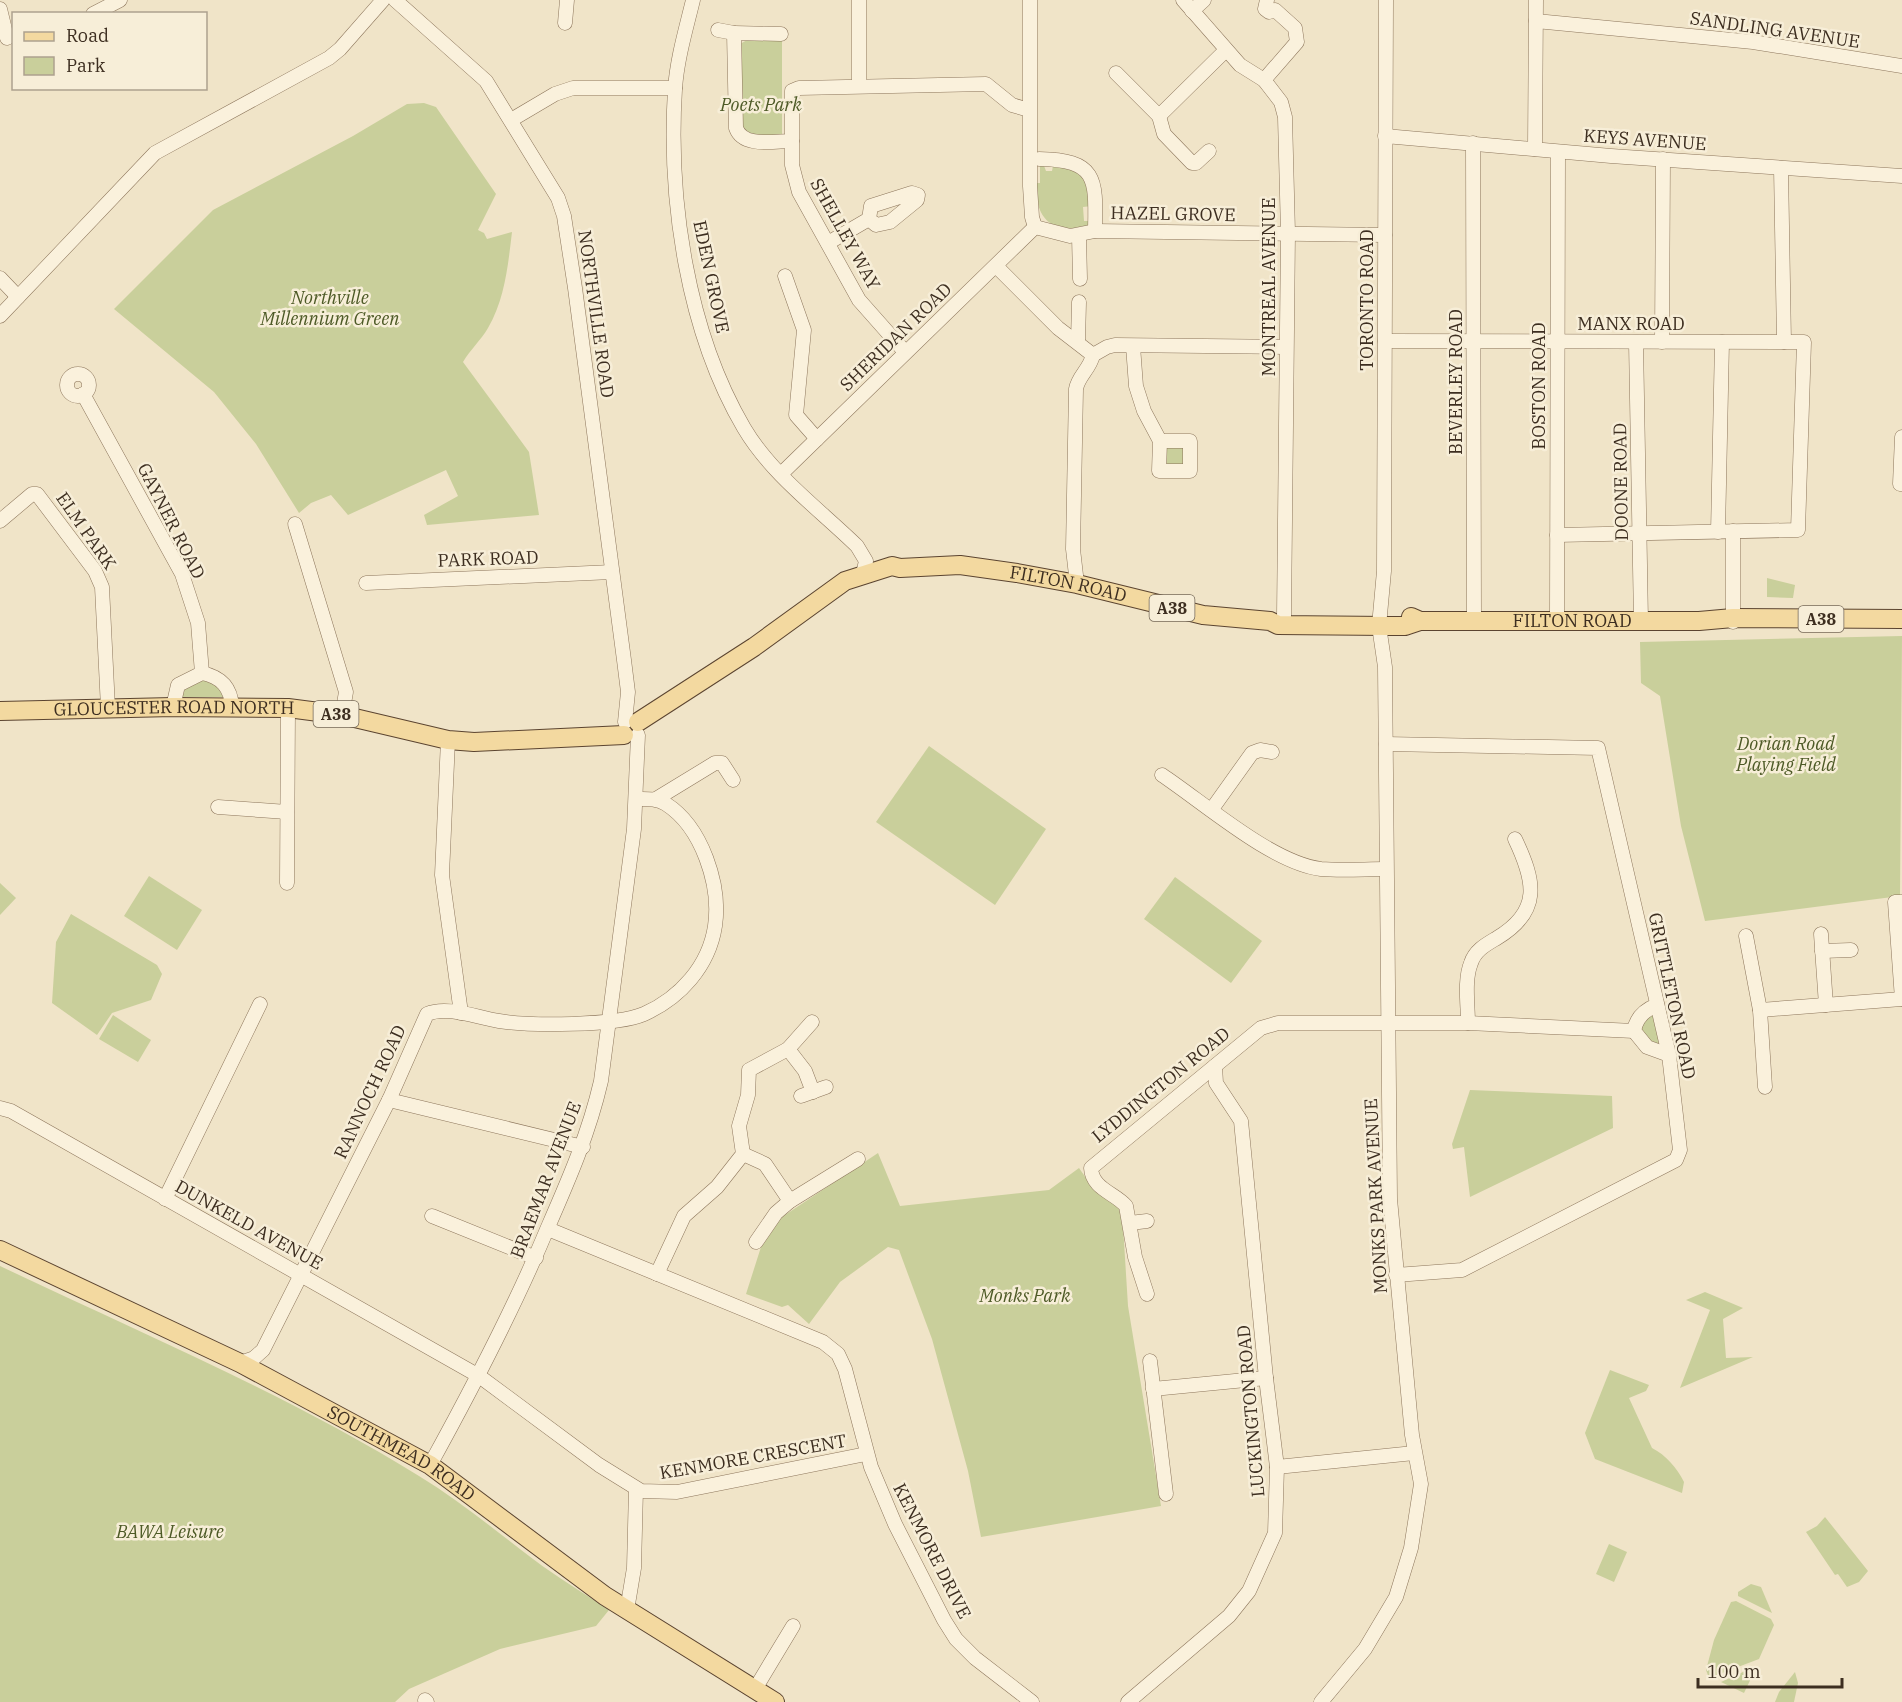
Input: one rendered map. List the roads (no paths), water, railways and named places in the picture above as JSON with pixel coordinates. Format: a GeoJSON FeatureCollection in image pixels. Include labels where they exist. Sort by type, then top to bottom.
{"type":"FeatureCollection","features":[{"type":"Feature","properties":{"kind":"main road","name":"FILTON ROAD"},"geometry":{"type":"LineString","coordinates":[[632,728],[740,656],[845,581],[863,574],[896,567],[960,565],[1077,584],[1203,615],[1277,619],[1405,616],[1420,621],[1902,619]]}},
{"type":"Feature","properties":{"kind":"main road","name":"FILTON ROAD"},"geometry":{"type":"LineString","coordinates":[[836,589],[843,590],[893,573],[896,567]]}},
{"type":"Feature","properties":{"kind":"main road","name":"GLOUCESTER ROAD NORTH"},"geometry":{"type":"LineString","coordinates":[[0,711],[108,700],[173,707],[288,708],[342,715],[448,740],[498,742],[562,737],[585,739],[632,728]]}},
{"type":"Feature","properties":{"kind":"main road","name":"SOUTHMEAD ROAD"},"geometry":{"type":"LineString","coordinates":[[0,1250],[240,1364],[430,1465],[605,1596],[775,1702]]}},
{"type":"Feature","properties":{"kind":"street"},"geometry":{"type":"LineString","coordinates":[[97,12],[120,0]]}},
{"type":"Feature","properties":{"kind":"street"},"geometry":{"type":"LineString","coordinates":[[0,316],[154,153],[329,58],[340,49],[383,0]]}},
{"type":"Feature","properties":{"kind":"street","name":"NORTHVILLE ROAD"},"geometry":{"type":"LineString","coordinates":[[395,0],[474,68],[512,120],[551,182],[564,216],[632,728]]}},
{"type":"Feature","properties":{"kind":"street"},"geometry":{"type":"LineString","coordinates":[[565,23],[567,0]]}},
{"type":"Feature","properties":{"kind":"street","name":"EDEN GROVE"},"geometry":{"type":"LineString","coordinates":[[693,0],[675,88],[676,191],[695,306],[720,381],[744,429],[768,461],[857,546],[896,567]]}},
{"type":"Feature","properties":{"kind":"street"},"geometry":{"type":"LineString","coordinates":[[859,0],[859,86],[986,84],[1012,105],[1029,110]]}},
{"type":"Feature","properties":{"kind":"street"},"geometry":{"type":"LineString","coordinates":[[1030,0],[1029,110],[1032,217],[1035,227]]}},
{"type":"Feature","properties":{"kind":"street"},"geometry":{"type":"LineString","coordinates":[[1187,5],[1204,0]]}},
{"type":"Feature","properties":{"kind":"street","name":"TORONTO ROAD"},"geometry":{"type":"LineString","coordinates":[[1384,618],[1386,0]]}},
{"type":"Feature","properties":{"kind":"street"},"geometry":{"type":"LineString","coordinates":[[1535,149],[1536,0]]}},
{"type":"Feature","properties":{"kind":"street"},"geometry":{"type":"LineString","coordinates":[[1264,80],[1297,42],[1294,27],[1273,2]]}},
{"type":"Feature","properties":{"kind":"street","name":"MONTREAL AVENUE"},"geometry":{"type":"LineString","coordinates":[[1187,5],[1240,65],[1264,80],[1281,102],[1285,117],[1288,234],[1277,619]]}},
{"type":"Feature","properties":{"kind":"street"},"geometry":{"type":"LineString","coordinates":[[0,9],[7,38]]}},
{"type":"Feature","properties":{"kind":"street","name":"SANDLING AVENUE"},"geometry":{"type":"LineString","coordinates":[[1536,21],[1753,42],[1902,66]]}},
{"type":"Feature","properties":{"kind":"street"},"geometry":{"type":"LineString","coordinates":[[718,30],[734,33],[781,34]]}},
{"type":"Feature","properties":{"kind":"street"},"geometry":{"type":"LineString","coordinates":[[734,33],[737,132],[746,141],[792,141]]}},
{"type":"Feature","properties":{"kind":"street"},"geometry":{"type":"LineString","coordinates":[[1159,116],[1226,50]]}},
{"type":"Feature","properties":{"kind":"street"},"geometry":{"type":"LineString","coordinates":[[1116,74],[1159,116],[1164,134],[1192,163],[1196,163],[1209,151]]}},
{"type":"Feature","properties":{"kind":"street","name":"SHELLEY WAY"},"geometry":{"type":"LineString","coordinates":[[859,86],[799,88],[790,94],[795,180],[869,314],[905,352]]}},
{"type":"Feature","properties":{"kind":"street"},"geometry":{"type":"LineString","coordinates":[[512,120],[555,94],[573,88],[675,88]]}},
{"type":"Feature","properties":{"kind":"street","name":"KEYS AVENUE"},"geometry":{"type":"LineString","coordinates":[[1385,136],[1473,142],[1558,152],[1902,176]]}},
{"type":"Feature","properties":{"kind":"street","name":"BEVERLEY ROAD"},"geometry":{"type":"LineString","coordinates":[[1473,142],[1474,621]]}},
{"type":"Feature","properties":{"kind":"street","name":"BOSTON ROAD"},"geometry":{"type":"LineString","coordinates":[[1557,621],[1558,152]]}},
{"type":"Feature","properties":{"kind":"street"},"geometry":{"type":"LineString","coordinates":[[1662,342],[1663,159]]}},
{"type":"Feature","properties":{"kind":"street"},"geometry":{"type":"LineString","coordinates":[[1046,162],[1073,161],[1087,172],[1096,194],[1095,231]]}},
{"type":"Feature","properties":{"kind":"street"},"geometry":{"type":"LineString","coordinates":[[1781,168],[1784,342]]}},
{"type":"Feature","properties":{"kind":"street"},"geometry":{"type":"LineString","coordinates":[[828,243],[869,219]]}},
{"type":"Feature","properties":{"kind":"street","name":"HAZEL GROVE"},"geometry":{"type":"LineString","coordinates":[[1035,227],[1061,236],[1078,236],[1095,231],[1385,235]]}},
{"type":"Feature","properties":{"kind":"street","name":"SHERIDAN ROAD"},"geometry":{"type":"LineString","coordinates":[[781,474],[1035,227]]}},
{"type":"Feature","properties":{"kind":"street"},"geometry":{"type":"LineString","coordinates":[[1078,236],[1080,279]]}},
{"type":"Feature","properties":{"kind":"street"},"geometry":{"type":"LineString","coordinates":[[996,266],[1058,328],[1078,341],[1093,355]]}},
{"type":"Feature","properties":{"kind":"street"},"geometry":{"type":"LineString","coordinates":[[785,276],[804,330],[796,415],[817,439]]}},
{"type":"Feature","properties":{"kind":"street"},"geometry":{"type":"LineString","coordinates":[[0,278],[18,297]]}},
{"type":"Feature","properties":{"kind":"street"},"geometry":{"type":"LineString","coordinates":[[1078,341],[1079,302]]}},
{"type":"Feature","properties":{"kind":"street","name":"MANX ROAD"},"geometry":{"type":"LineString","coordinates":[[1385,340],[1804,342],[1798,530],[1733,531]]}},
{"type":"Feature","properties":{"kind":"street","name":"DOONE ROAD"},"geometry":{"type":"LineString","coordinates":[[1636,342],[1641,621]]}},
{"type":"Feature","properties":{"kind":"street"},"geometry":{"type":"LineString","coordinates":[[1718,532],[1722,342]]}},
{"type":"Feature","properties":{"kind":"street"},"geometry":{"type":"LineString","coordinates":[[1133,346],[1136,386],[1144,411],[1160,441]]}},
{"type":"Feature","properties":{"kind":"street"},"geometry":{"type":"LineString","coordinates":[[1077,584],[1073,549],[1076,389],[1078,380],[1090,365],[1093,355],[1107,347],[1286,347]]}},
{"type":"Feature","properties":{"kind":"street","name":"GAYNER ROAD"},"geometry":{"type":"LineString","coordinates":[[83,394],[182,574],[198,623],[202,673]]}},
{"type":"Feature","properties":{"kind":"street"},"geometry":{"type":"LineString","coordinates":[[1902,437],[1899,484],[1902,484]]}},
{"type":"Feature","properties":{"kind":"street","name":"ELM PARK"},"geometry":{"type":"LineString","coordinates":[[0,521],[32,494],[37,494],[95,571],[105,601],[108,700]]}},
{"type":"Feature","properties":{"kind":"street"},"geometry":{"type":"LineString","coordinates":[[295,524],[346,692],[342,715]]}},
{"type":"Feature","properties":{"kind":"street"},"geometry":{"type":"LineString","coordinates":[[1557,535],[1733,531],[1733,620]]}},
{"type":"Feature","properties":{"kind":"street"},"geometry":{"type":"LineString","coordinates":[[857,546],[866,561],[863,574]]}},
{"type":"Feature","properties":{"kind":"street","name":"PARK ROAD"},"geometry":{"type":"LineString","coordinates":[[366,583],[612,572]]}},
{"type":"Feature","properties":{"kind":"street","name":"MONKS PARK AVENUE"},"geometry":{"type":"LineString","coordinates":[[1321,1702],[1365,1649],[1396,1597],[1411,1548],[1421,1484],[1414,1453],[1390,1199],[1385,659],[1381,651],[1384,618]]}},
{"type":"Feature","properties":{"kind":"street"},"geometry":{"type":"LineString","coordinates":[[173,707],[177,686],[202,673],[221,680],[230,693],[232,707]]}},
{"type":"Feature","properties":{"kind":"street"},"geometry":{"type":"LineString","coordinates":[[272,870],[287,876],[288,708]]}},
{"type":"Feature","properties":{"kind":"street","name":"BRAEMAR AVENUE"},"geometry":{"type":"LineString","coordinates":[[430,1465],[479,1376],[536,1258],[583,1147],[601,1081],[636,799],[632,728]]}},
{"type":"Feature","properties":{"kind":"street"},"geometry":{"type":"LineString","coordinates":[[448,740],[442,875],[461,1013]]}},
{"type":"Feature","properties":{"kind":"street","name":"GRITTLETON ROAD"},"geometry":{"type":"LineString","coordinates":[[1386,744],[1598,748],[1669,1054],[1680,1150],[1676,1160],[1462,1270],[1396,1275]]}},
{"type":"Feature","properties":{"kind":"street"},"geometry":{"type":"LineString","coordinates":[[1212,809],[1252,753],[1260,750],[1272,752]]}},
{"type":"Feature","properties":{"kind":"street"},"geometry":{"type":"LineString","coordinates":[[636,799],[656,799],[715,762],[722,763],[733,780]]}},
{"type":"Feature","properties":{"kind":"street"},"geometry":{"type":"LineString","coordinates":[[1162,775],[1271,850],[1306,865],[1320,869],[1386,869]]}},
{"type":"Feature","properties":{"kind":"street","name":"RANNOCH ROAD"},"geometry":{"type":"LineString","coordinates":[[263,1350],[389,1100],[427,1014],[436,1011],[461,1013],[500,1022],[525,1023],[610,1021],[641,1015],[676,995],[701,965],[715,926],[713,882],[705,858],[684,821],[666,804],[656,799]]}},
{"type":"Feature","properties":{"kind":"street"},"geometry":{"type":"LineString","coordinates":[[224,813],[287,812]]}},
{"type":"Feature","properties":{"kind":"street"},"geometry":{"type":"LineString","coordinates":[[1468,1023],[1470,964],[1484,946],[1515,927],[1530,905],[1530,874],[1515,839]]}},
{"type":"Feature","properties":{"kind":"street"},"geometry":{"type":"LineString","coordinates":[[1760,1010],[1902,999],[1899,902]]}},
{"type":"Feature","properties":{"kind":"street"},"geometry":{"type":"LineString","coordinates":[[1821,934],[1826,1005]]}},
{"type":"Feature","properties":{"kind":"street"},"geometry":{"type":"LineString","coordinates":[[1746,936],[1760,1010],[1765,1087]]}},
{"type":"Feature","properties":{"kind":"street"},"geometry":{"type":"LineString","coordinates":[[1822,951],[1851,950]]}},
{"type":"Feature","properties":{"kind":"street"},"geometry":{"type":"LineString","coordinates":[[165,1199],[260,1004]]}},
{"type":"Feature","properties":{"kind":"street"},"geometry":{"type":"LineString","coordinates":[[1634,1031],[1636,1022],[1643,1013],[1657,1005]]}},
{"type":"Feature","properties":{"kind":"street"},"geometry":{"type":"LineString","coordinates":[[657,1274],[684,1216],[717,1187],[743,1154],[739,1126],[748,1095],[747,1073],[752,1067],[788,1049],[812,1022]]}},
{"type":"Feature","properties":{"kind":"street","name":"LYDDINGTON ROAD"},"geometry":{"type":"LineString","coordinates":[[1140,1287],[1126,1206],[1104,1190],[1092,1176],[1091,1168],[1256,1032],[1278,1023],[1388,1023]]}},
{"type":"Feature","properties":{"kind":"street"},"geometry":{"type":"LineString","coordinates":[[1388,1023],[1468,1023],[1634,1031],[1647,1047],[1669,1054]]}},
{"type":"Feature","properties":{"kind":"street"},"geometry":{"type":"LineString","coordinates":[[788,1049],[805,1071],[813,1092]]}},
{"type":"Feature","properties":{"kind":"street","name":"LUCKINGTON ROAD"},"geometry":{"type":"LineString","coordinates":[[1128,1702],[1205,1639],[1229,1616],[1249,1590],[1275,1533],[1277,1467],[1241,1120],[1216,1083],[1215,1066]]}},
{"type":"Feature","properties":{"kind":"street"},"geometry":{"type":"LineString","coordinates":[[389,1100],[583,1147]]}},
{"type":"Feature","properties":{"kind":"street","name":"DUNKELD AVENUE"},"geometry":{"type":"LineString","coordinates":[[0,1108],[11,1111],[479,1376]]}},
{"type":"Feature","properties":{"kind":"street"},"geometry":{"type":"LineString","coordinates":[[743,1154],[765,1164],[790,1201]]}},
{"type":"Feature","properties":{"kind":"street"},"geometry":{"type":"LineString","coordinates":[[756,1242],[776,1214],[790,1201],[858,1158]]}},
{"type":"Feature","properties":{"kind":"street"},"geometry":{"type":"LineString","coordinates":[[432,1216],[536,1258]]}},
{"type":"Feature","properties":{"kind":"street"},"geometry":{"type":"LineString","coordinates":[[1130,1223],[1147,1221]]}},
{"type":"Feature","properties":{"kind":"street","name":"KENMORE CRESCENT"},"geometry":{"type":"LineString","coordinates":[[479,1376],[636,1489],[656,1493],[677,1492],[866,1454],[845,1369],[838,1354],[823,1342],[548,1229]]}},
{"type":"Feature","properties":{"kind":"street"},"geometry":{"type":"LineString","coordinates":[[240,1364],[254,1358],[263,1350]]}},
{"type":"Feature","properties":{"kind":"street"},"geometry":{"type":"LineString","coordinates":[[263,1350],[262,1363],[268,1378]]}},
{"type":"Feature","properties":{"kind":"street"},"geometry":{"type":"LineString","coordinates":[[1150,1361],[1167,1485]]}},
{"type":"Feature","properties":{"kind":"street"},"geometry":{"type":"LineString","coordinates":[[1153,1389],[1266,1378]]}},
{"type":"Feature","properties":{"kind":"street"},"geometry":{"type":"LineString","coordinates":[[1277,1467],[1414,1453]]}},
{"type":"Feature","properties":{"kind":"street","name":"KENMORE DRIVE"},"geometry":{"type":"LineString","coordinates":[[866,1454],[895,1524],[956,1639],[975,1658],[1032,1702]]}},
{"type":"Feature","properties":{"kind":"street"},"geometry":{"type":"LineString","coordinates":[[627,1610],[629,1586],[634,1568],[636,1489]]}},
{"type":"Feature","properties":{"kind":"street"},"geometry":{"type":"LineString","coordinates":[[605,1596],[629,1586]]}},
{"type":"Feature","properties":{"kind":"street"},"geometry":{"type":"LineString","coordinates":[[755,1689],[793,1626]]}},
{"type":"Feature","properties":{"kind":"park label","name":"Poets Park"},"geometry":{"type":"Point","coordinates":[761,105]}},
{"type":"Feature","properties":{"kind":"park label","name":"Northville Millennium Green"},"geometry":{"type":"Point","coordinates":[330,308]}},
{"type":"Feature","properties":{"kind":"park label","name":"Dorian Road Playing Field"},"geometry":{"type":"Point","coordinates":[1786,754]}},
{"type":"Feature","properties":{"kind":"park label","name":"Monks Park"},"geometry":{"type":"Point","coordinates":[1025,1296]}},
{"type":"Feature","properties":{"kind":"park label","name":"BAWA Leisure"},"geometry":{"type":"Point","coordinates":[170,1532]}}]}
